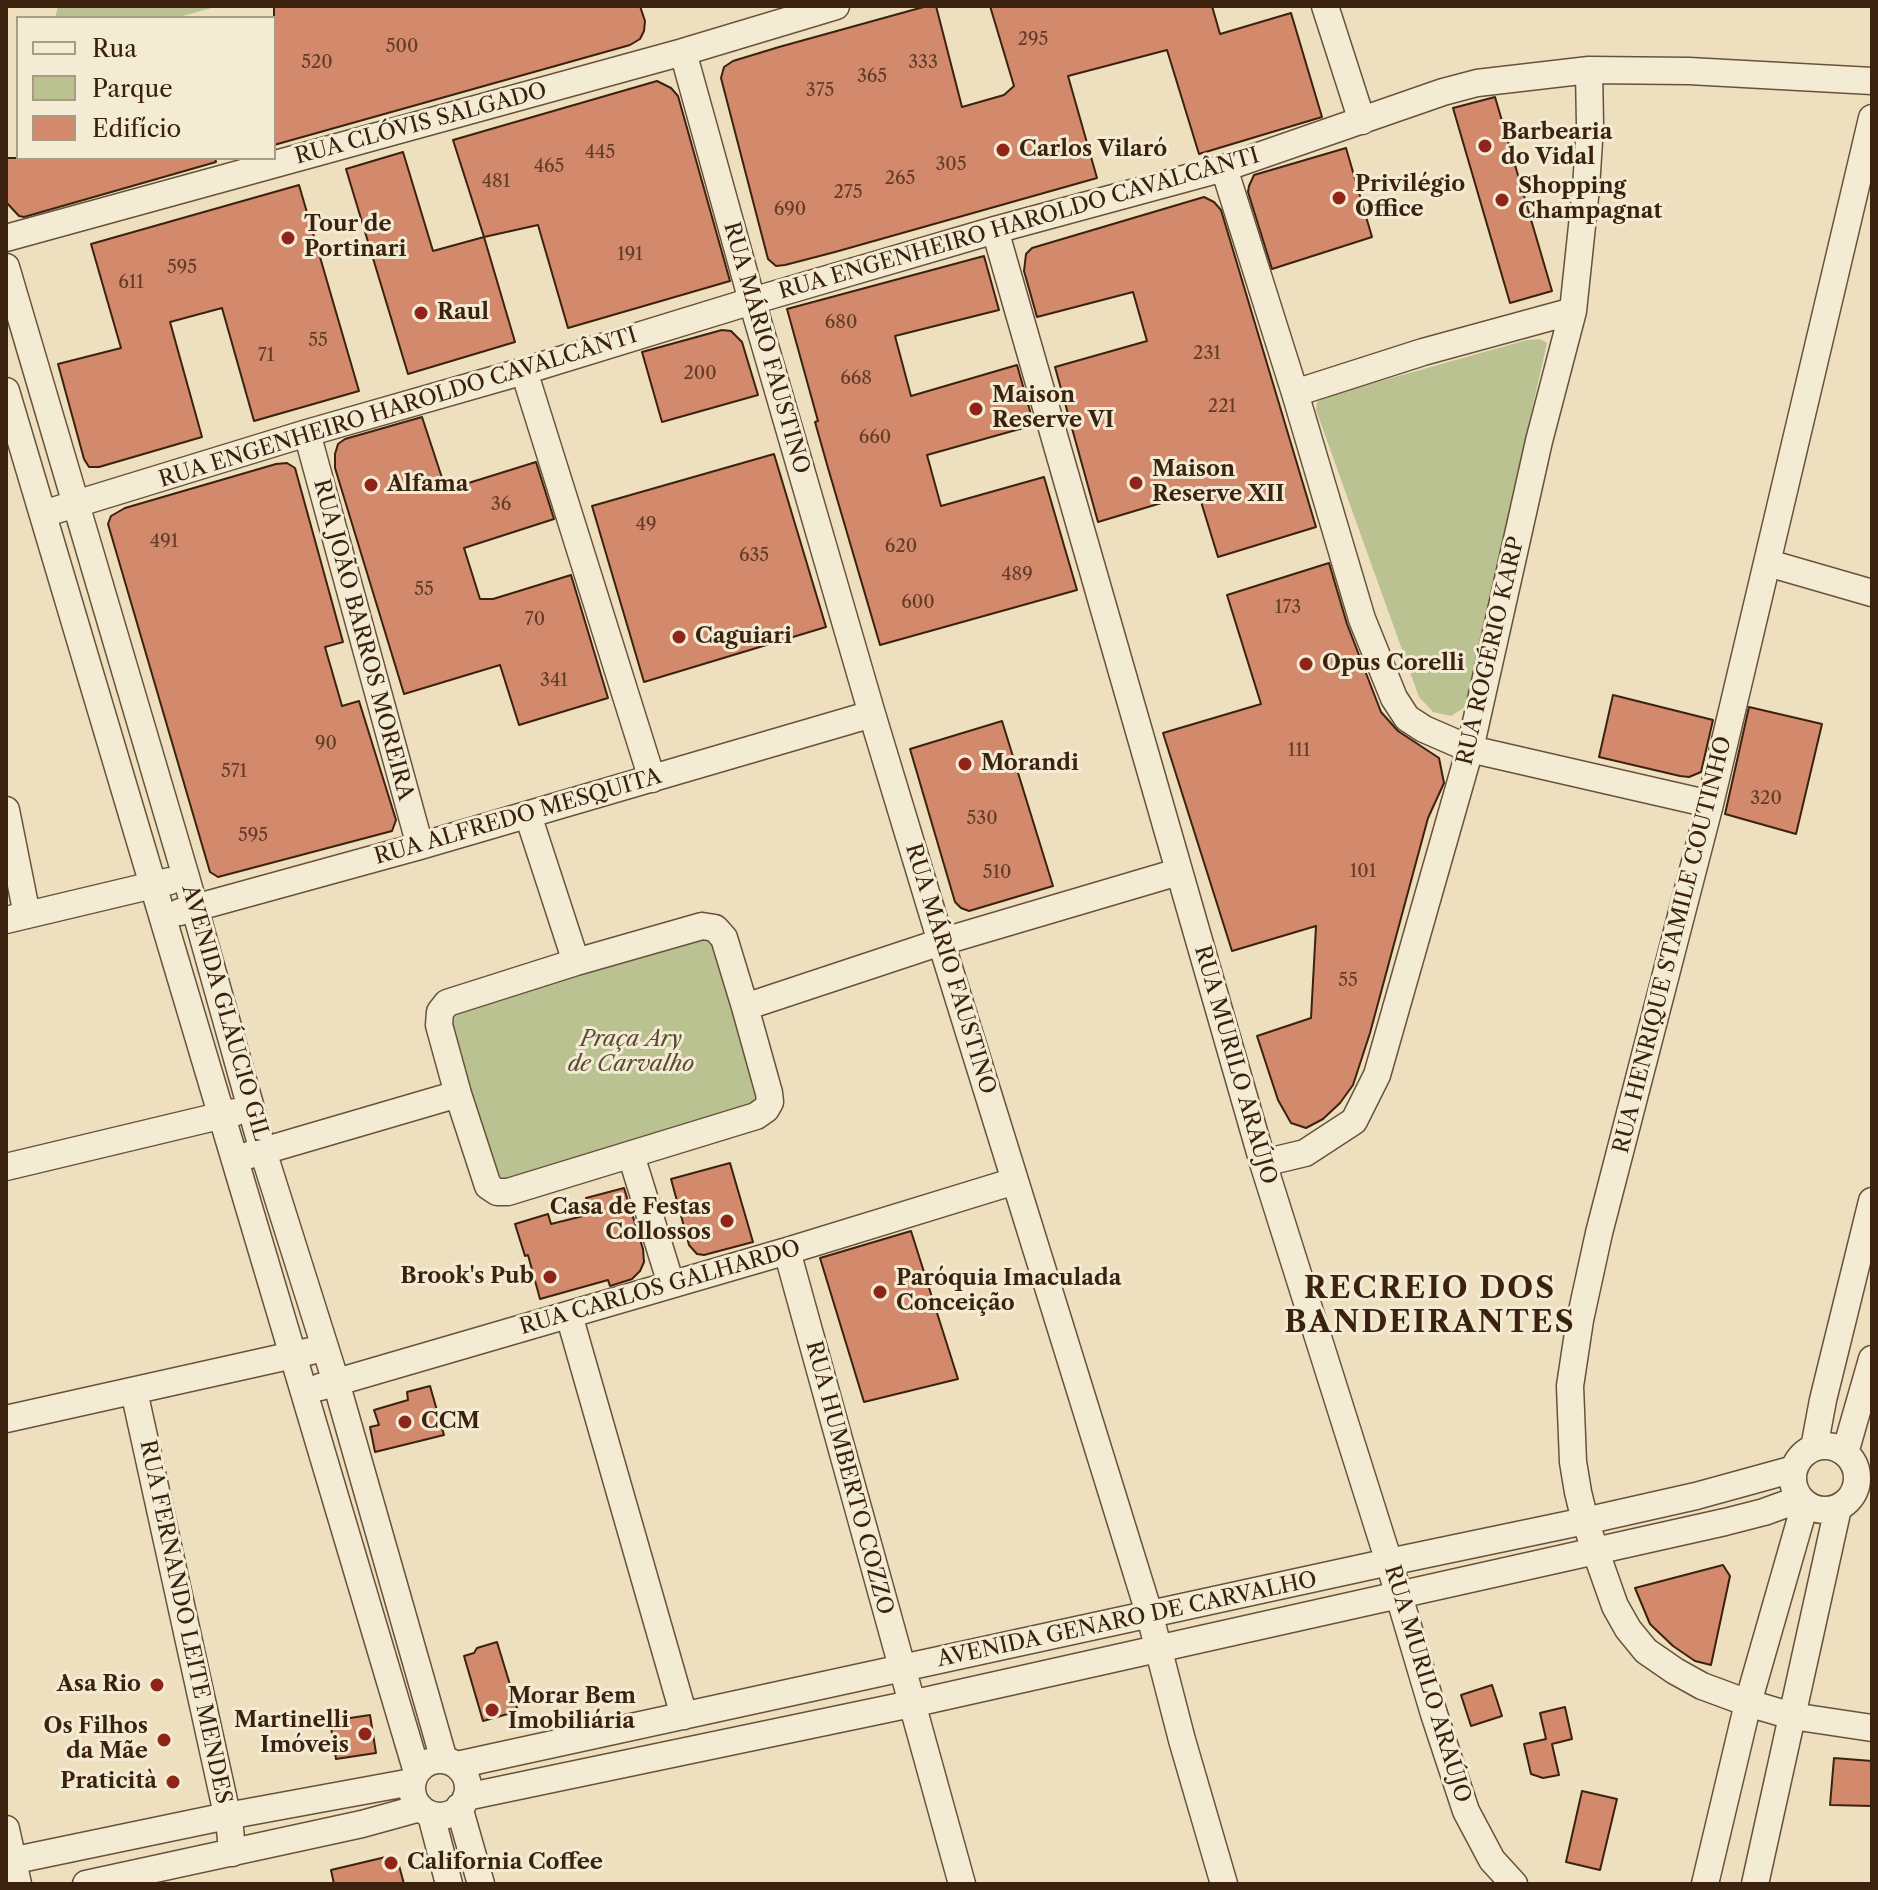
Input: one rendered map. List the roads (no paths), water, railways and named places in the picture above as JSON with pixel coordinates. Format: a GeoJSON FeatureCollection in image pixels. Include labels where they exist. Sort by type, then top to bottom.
{"type":"FeatureCollection","features":[{"type":"Feature","properties":{"kind":"street","name":"RUA CLÓVIS SALGADO"},"geometry":{"type":"LineString","coordinates":[[6,238],[683,52],[836,6]]}},
{"type":"Feature","properties":{"kind":"street"},"geometry":{"type":"LineString","coordinates":[[1325,6],[1362,121]]}},
{"type":"Feature","properties":{"kind":"street","name":"RUA MÁRIO FAUSTINO"},"geometry":{"type":"LineString","coordinates":[[683,52],[872,714],[1150,1616],[1224,1884]]}},
{"type":"Feature","properties":{"kind":"street","name":"RUA ENGENHEIRO HAROLDO CAVALCÂNTI"},"geometry":{"type":"LineString","coordinates":[[43,514],[752,301],[995,230],[1224,168],[1477,83],[1589,70],[1689,71],[1872,81]]}},
{"type":"Feature","properties":{"kind":"street","name":"RUA ROGÉRIO KARP"},"geometry":{"type":"LineString","coordinates":[[1263,1163],[1305,1153],[1354,1121],[1377,1075],[1470,749],[1539,441],[1573,311],[1586,188],[1589,70]]}},
{"type":"Feature","properties":{"kind":"street","name":"RUA HENRIQUE STAMILE COUTINHO"},"geometry":{"type":"LineString","coordinates":[[1872,118],[1710,804],[1599,1233],[1580,1320],[1570,1386],[1576,1477],[1585,1521],[1615,1606],[1646,1651],[1702,1686],[1748,1703],[1792,1716],[1872,1728]]}},
{"type":"Feature","properties":{"kind":"street"},"geometry":{"type":"LineString","coordinates":[[1224,168],[1362,619],[1394,698],[1407,718],[1470,749],[1710,804]]}},
{"type":"Feature","properties":{"kind":"street","name":"RUA MURILO ARAÚJO"},"geometry":{"type":"LineString","coordinates":[[995,230],[1263,1163],[1398,1595],[1466,1811],[1492,1860],[1514,1884]]}},
{"type":"Feature","properties":{"kind":"street","name":"AVENIDA GLÁUCIO GIL"},"geometry":{"type":"LineString","coordinates":[[6,267],[186,877],[263,1151],[451,1763]]}},
{"type":"Feature","properties":{"kind":"street"},"geometry":{"type":"LineString","coordinates":[[1295,393],[1423,352],[1573,311]]}},
{"type":"Feature","properties":{"kind":"street"},"geometry":{"type":"LineString","coordinates":[[524,371],[652,779]]}},
{"type":"Feature","properties":{"kind":"street","name":"AVENIDA GLÁUCIO GIL"},"geometry":{"type":"LineString","coordinates":[[6,391],[18,478],[43,514],[305,1391],[414,1777]]}},
{"type":"Feature","properties":{"kind":"street","name":"RUA JOÃO BARROS MOREIRA"},"geometry":{"type":"LineString","coordinates":[[307,433],[420,846]]}},
{"type":"Feature","properties":{"kind":"street"},"geometry":{"type":"LineString","coordinates":[[18,478],[64,465]]}},
{"type":"Feature","properties":{"kind":"street"},"geometry":{"type":"LineString","coordinates":[[1768,563],[1872,593]]}},
{"type":"Feature","properties":{"kind":"street","name":"RUA ALFREDO MESQUITA"},"geometry":{"type":"LineString","coordinates":[[163,917],[420,846],[872,714]]}},
{"type":"Feature","properties":{"kind":"street"},"geometry":{"type":"LineString","coordinates":[[6,810],[16,917],[186,877]]}},
{"type":"Feature","properties":{"kind":"street"},"geometry":{"type":"LineString","coordinates":[[528,815],[576,962]]}},
{"type":"Feature","properties":{"kind":"street"},"geometry":{"type":"LineString","coordinates":[[745,1007],[941,942],[1178,872]]}},
{"type":"Feature","properties":{"kind":"street"},"geometry":{"type":"LineString","coordinates":[[702,926],[715,928],[724,938],[745,1007],[770,1102],[756,1116],[508,1192],[497,1192],[488,1186],[439,1025],[440,1012],[447,1003],[702,926]]}},
{"type":"Feature","properties":{"kind":"street"},"geometry":{"type":"LineString","coordinates":[[235,1160],[458,1094]]}},
{"type":"Feature","properties":{"kind":"street"},"geometry":{"type":"LineString","coordinates":[[6,1167],[222,1117],[251,1107]]}},
{"type":"Feature","properties":{"kind":"street"},"geometry":{"type":"LineString","coordinates":[[631,1155],[671,1284]]}},
{"type":"Feature","properties":{"kind":"street","name":"RUA CARLOS GALHARDO"},"geometry":{"type":"LineString","coordinates":[[305,1391],[787,1251],[1015,1181]]}},
{"type":"Feature","properties":{"kind":"street"},"geometry":{"type":"LineString","coordinates":[[1814,1448],[1872,1201]]}},
{"type":"Feature","properties":{"kind":"street","name":"RUA HUMBERTO COZZO"},"geometry":{"type":"LineString","coordinates":[[787,1251],[962,1884]]}},
{"type":"Feature","properties":{"kind":"street"},"geometry":{"type":"LineString","coordinates":[[569,1315],[684,1716]]}},
{"type":"Feature","properties":{"kind":"street"},"geometry":{"type":"LineString","coordinates":[[6,1419],[325,1347]]}},
{"type":"Feature","properties":{"kind":"street"},"geometry":{"type":"LineString","coordinates":[[1755,1884],[1792,1716],[1855,1496],[1858,1480],[1856,1455],[1872,1359]]}},
{"type":"Feature","properties":{"kind":"street","name":"RUA FERNANDO LEITE MENDES"},"geometry":{"type":"LineString","coordinates":[[134,1391],[232,1839],[232,1853]]}},
{"type":"Feature","properties":{"kind":"street"},"geometry":{"type":"LineString","coordinates":[[1855,1496],[1822,1510],[1803,1501],[1794,1485],[1794,1469],[1798,1460],[1814,1448],[1829,1446],[1856,1455]]}},
{"type":"Feature","properties":{"kind":"street","name":"AVENIDA GENARO DE CARVALHO"},"geometry":{"type":"LineString","coordinates":[[451,1763],[684,1716],[1585,1521],[1709,1493],[1794,1469]]}},
{"type":"Feature","properties":{"kind":"street"},"geometry":{"type":"LineString","coordinates":[[1705,1884],[1748,1703],[1803,1501]]}},
{"type":"Feature","properties":{"kind":"street","name":"AVENIDA GENARO DE CARVALHO"},"geometry":{"type":"LineString","coordinates":[[463,1802],[1742,1518],[1803,1501]]}},
{"type":"Feature","properties":{"kind":"street"},"geometry":{"type":"LineString","coordinates":[[6,1829],[12,1869],[227,1816],[414,1777],[429,1762],[451,1763],[465,1774],[468,1785],[463,1802],[481,1884]]}},
{"type":"Feature","properties":{"kind":"street"},"geometry":{"type":"LineString","coordinates":[[414,1777],[412,1791],[415,1800],[426,1812],[449,1884]]}},
{"type":"Feature","properties":{"kind":"street"},"geometry":{"type":"LineString","coordinates":[[86,1884],[426,1812],[447,1815],[463,1802]]}},
{"type":"Feature","properties":{"kind":"place","name":"Barbearia do Vidal"},"geometry":{"type":"Point","coordinates":[1485,146]}},
{"type":"Feature","properties":{"kind":"place","name":"Carlos Vilaró"},"geometry":{"type":"Point","coordinates":[1003,150]}},
{"type":"Feature","properties":{"kind":"place","name":"Privilégio Office"},"geometry":{"type":"Point","coordinates":[1339,198]}},
{"type":"Feature","properties":{"kind":"place","name":"Shopping Champagnat"},"geometry":{"type":"Point","coordinates":[1502,200]}},
{"type":"Feature","properties":{"kind":"place","name":"Tour de Portinari"},"geometry":{"type":"Point","coordinates":[288,238]}},
{"type":"Feature","properties":{"kind":"place","name":"Raul"},"geometry":{"type":"Point","coordinates":[421,313]}},
{"type":"Feature","properties":{"kind":"place","name":"Maison Reserve VI"},"geometry":{"type":"Point","coordinates":[976,409]}},
{"type":"Feature","properties":{"kind":"place","name":"Maison Reserve XII"},"geometry":{"type":"Point","coordinates":[1136,483]}},
{"type":"Feature","properties":{"kind":"place","name":"Alfama"},"geometry":{"type":"Point","coordinates":[371,485]}},
{"type":"Feature","properties":{"kind":"place","name":"Caguiari"},"geometry":{"type":"Point","coordinates":[679,637]}},
{"type":"Feature","properties":{"kind":"place","name":"Opus Corelli"},"geometry":{"type":"Point","coordinates":[1306,664]}},
{"type":"Feature","properties":{"kind":"place","name":"Morandi"},"geometry":{"type":"Point","coordinates":[965,764]}},
{"type":"Feature","properties":{"kind":"place","name":"Casa de Festas Collossos"},"geometry":{"type":"Point","coordinates":[727,1221]}},
{"type":"Feature","properties":{"kind":"place","name":"Brook's Pub"},"geometry":{"type":"Point","coordinates":[550,1277]}},
{"type":"Feature","properties":{"kind":"place","name":"Paróquia Imaculada Conceição"},"geometry":{"type":"Point","coordinates":[880,1292]}},
{"type":"Feature","properties":{"kind":"place","name":"CCM"},"geometry":{"type":"Point","coordinates":[405,1422]}},
{"type":"Feature","properties":{"kind":"place","name":"Asa Rio"},"geometry":{"type":"Point","coordinates":[157,1685]}},
{"type":"Feature","properties":{"kind":"place","name":"Morar Bem Imobiliária"},"geometry":{"type":"Point","coordinates":[492,1710]}},
{"type":"Feature","properties":{"kind":"place","name":"Martinelli Imóveis"},"geometry":{"type":"Point","coordinates":[365,1734]}},
{"type":"Feature","properties":{"kind":"place","name":"Os Filhos da Mãe"},"geometry":{"type":"Point","coordinates":[164,1740]}},
{"type":"Feature","properties":{"kind":"place","name":"Praticità"},"geometry":{"type":"Point","coordinates":[173,1782]}},
{"type":"Feature","properties":{"kind":"place","name":"California Coffee"},"geometry":{"type":"Point","coordinates":[391,1863]}},
{"type":"Feature","properties":{"kind":"district","name":"RECREIO DOS BANDEIRANTES"},"geometry":{"type":"Point","coordinates":[1430,1306]}},
{"type":"Feature","properties":{"kind":"park label","name":"Praça Ary de Carvalho"},"geometry":{"type":"Point","coordinates":[631,1052]}}]}
